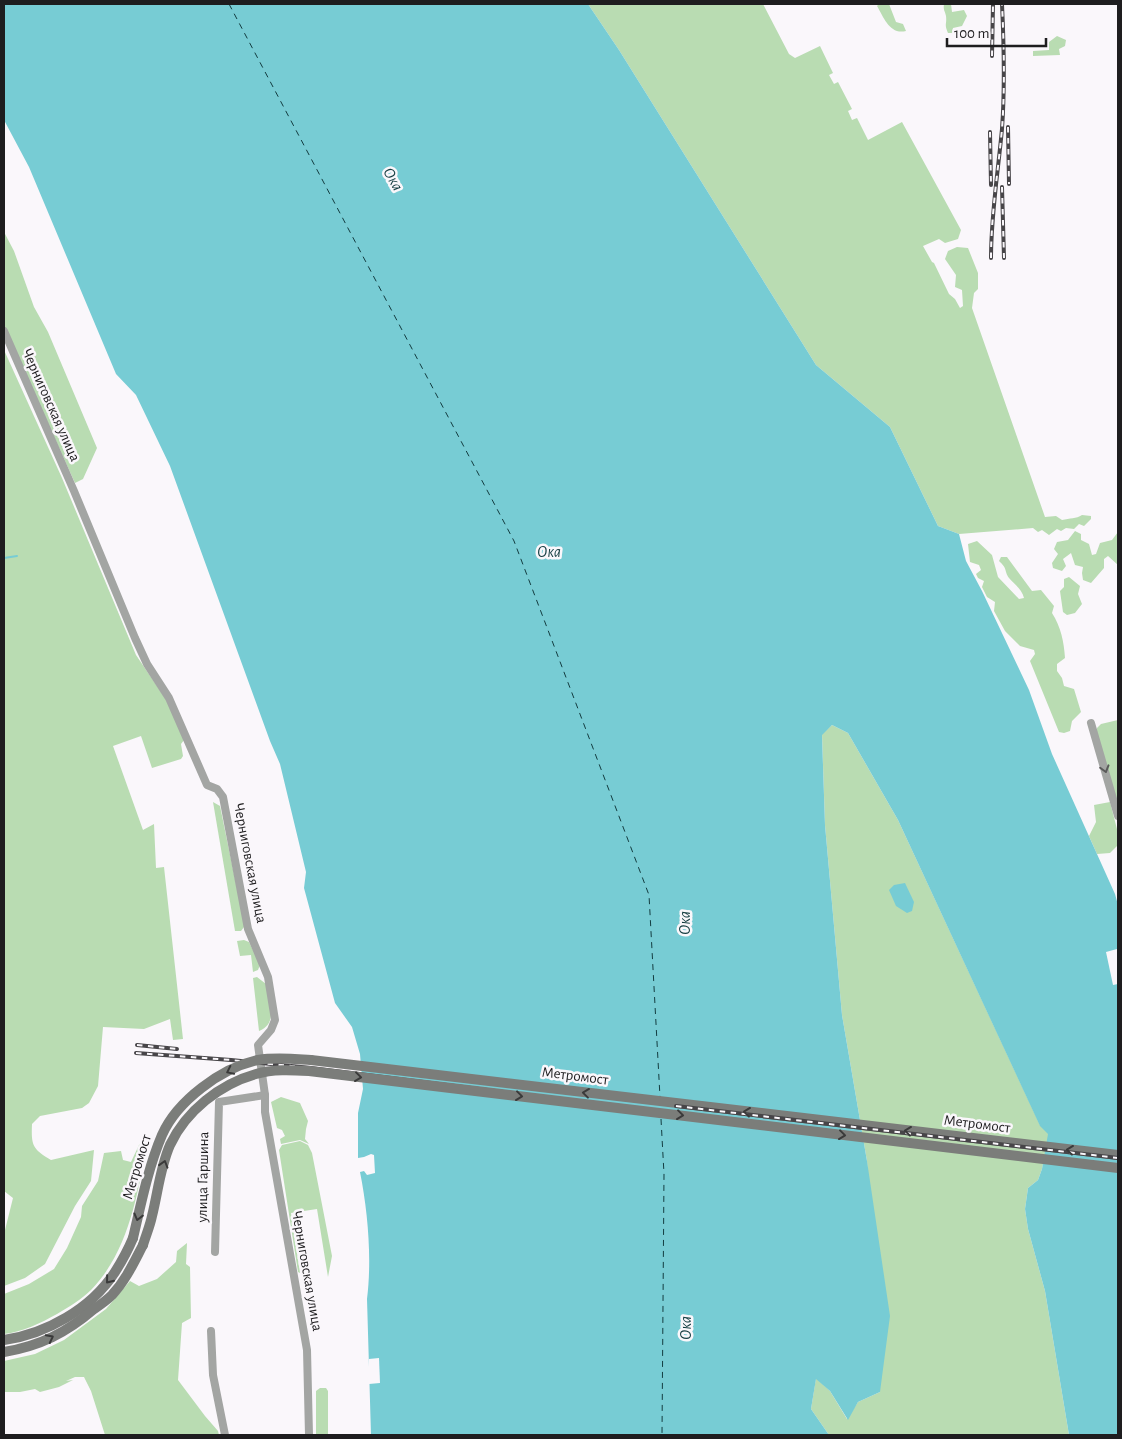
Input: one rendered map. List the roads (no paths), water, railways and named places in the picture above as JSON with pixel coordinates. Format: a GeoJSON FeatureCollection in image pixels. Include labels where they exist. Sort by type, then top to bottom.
{"type":"FeatureCollection","features":[{"type":"Feature","properties":{"kind":"main road","name":"Метромост"},"geometry":{"type":"LineString","coordinates":[[4,1340],[41,1331],[84,1305],[103,1287],[114,1273],[133,1238],[153,1159],[163,1134],[176,1112],[209,1082],[257,1060],[282,1058],[1118,1155]]}},
{"type":"Feature","properties":{"kind":"main road","name":"Метромост"},"geometry":{"type":"LineString","coordinates":[[4,1352],[26,1348],[46,1341],[88,1314],[112,1295],[132,1267],[143,1245],[152,1218],[163,1166],[170,1144],[183,1123],[194,1110],[234,1082],[257,1074],[281,1070],[319,1072],[1118,1168]]}},
{"type":"Feature","properties":{"kind":"street","name":"Черниговская улица"},"geometry":{"type":"LineString","coordinates":[[4,331],[74,490],[125,616],[147,664],[169,698],[207,786],[217,789],[223,797],[248,929],[268,978],[275,1020],[271,1030],[258,1045],[265,1095],[265,1112],[307,1350],[309,1435]]}},
{"type":"Feature","properties":{"kind":"street"},"geometry":{"type":"LineString","coordinates":[[1091,723],[1118,816]]}},
{"type":"Feature","properties":{"kind":"street","name":"улица Гаршина"},"geometry":{"type":"LineString","coordinates":[[215,1252],[219,1102],[265,1095]]}},
{"type":"Feature","properties":{"kind":"street"},"geometry":{"type":"LineString","coordinates":[[211,1330],[213,1375],[225,1435]]}},
{"type":"Feature","properties":{"kind":"water","name":"Ока"},"geometry":{"type":"Polygon","coordinates":[[[4,4],[588,4],[619,50],[816,365],[890,427],[938,526],[959,534],[966,561],[1029,690],[1052,754],[1115,894],[1118,905],[1118,1435],[1069,1435],[1045,1291],[1028,1229],[1025,1209],[1028,1188],[1038,1180],[1042,1169],[1048,1134],[1040,1126],[898,820],[848,733],[832,725],[822,735],[825,825],[842,1015],[867,1161],[890,1316],[880,1392],[858,1402],[848,1420],[830,1391],[816,1379],[811,1409],[829,1435],[371,1435],[367,1299],[369,1252],[367,1219],[360,1172],[364,1171],[367,1175],[375,1173],[374,1155],[371,1154],[358,1158],[358,1113],[363,1089],[360,1054],[352,1027],[335,1003],[304,888],[306,872],[280,764],[170,466],[136,395],[116,374],[29,167],[4,120],[4,4]]]}},
{"type":"Feature","properties":{"kind":"water"},"geometry":{"type":"Polygon","coordinates":[[[905,883],[914,902],[912,911],[907,913],[896,906],[889,890],[894,885],[905,883]]]}},
{"type":"Feature","properties":{"kind":"waterway"},"geometry":{"type":"LineString","coordinates":[[4,558],[17,556]]}},
{"type":"Feature","properties":{"kind":"railway"},"geometry":{"type":"LineString","coordinates":[[992,56],[993,4]]}},
{"type":"Feature","properties":{"kind":"railway"},"geometry":{"type":"LineString","coordinates":[[991,258],[993,210],[1003,114],[1002,4]]}},
{"type":"Feature","properties":{"kind":"railway"},"geometry":{"type":"LineString","coordinates":[[1008,127],[1009,184]]}},
{"type":"Feature","properties":{"kind":"railway"},"geometry":{"type":"LineString","coordinates":[[990,132],[991,185]]}},
{"type":"Feature","properties":{"kind":"railway"},"geometry":{"type":"LineString","coordinates":[[1002,187],[1004,258]]}},
{"type":"Feature","properties":{"kind":"railway"},"geometry":{"type":"LineString","coordinates":[[137,1045],[177,1049]]}},
{"type":"Feature","properties":{"kind":"railway"},"geometry":{"type":"LineString","coordinates":[[136,1053],[311,1068],[971,1150],[1118,1166]]}},
{"type":"Feature","properties":{"kind":"railway"},"geometry":{"type":"LineString","coordinates":[[676,1106],[1118,1158]]}}]}
